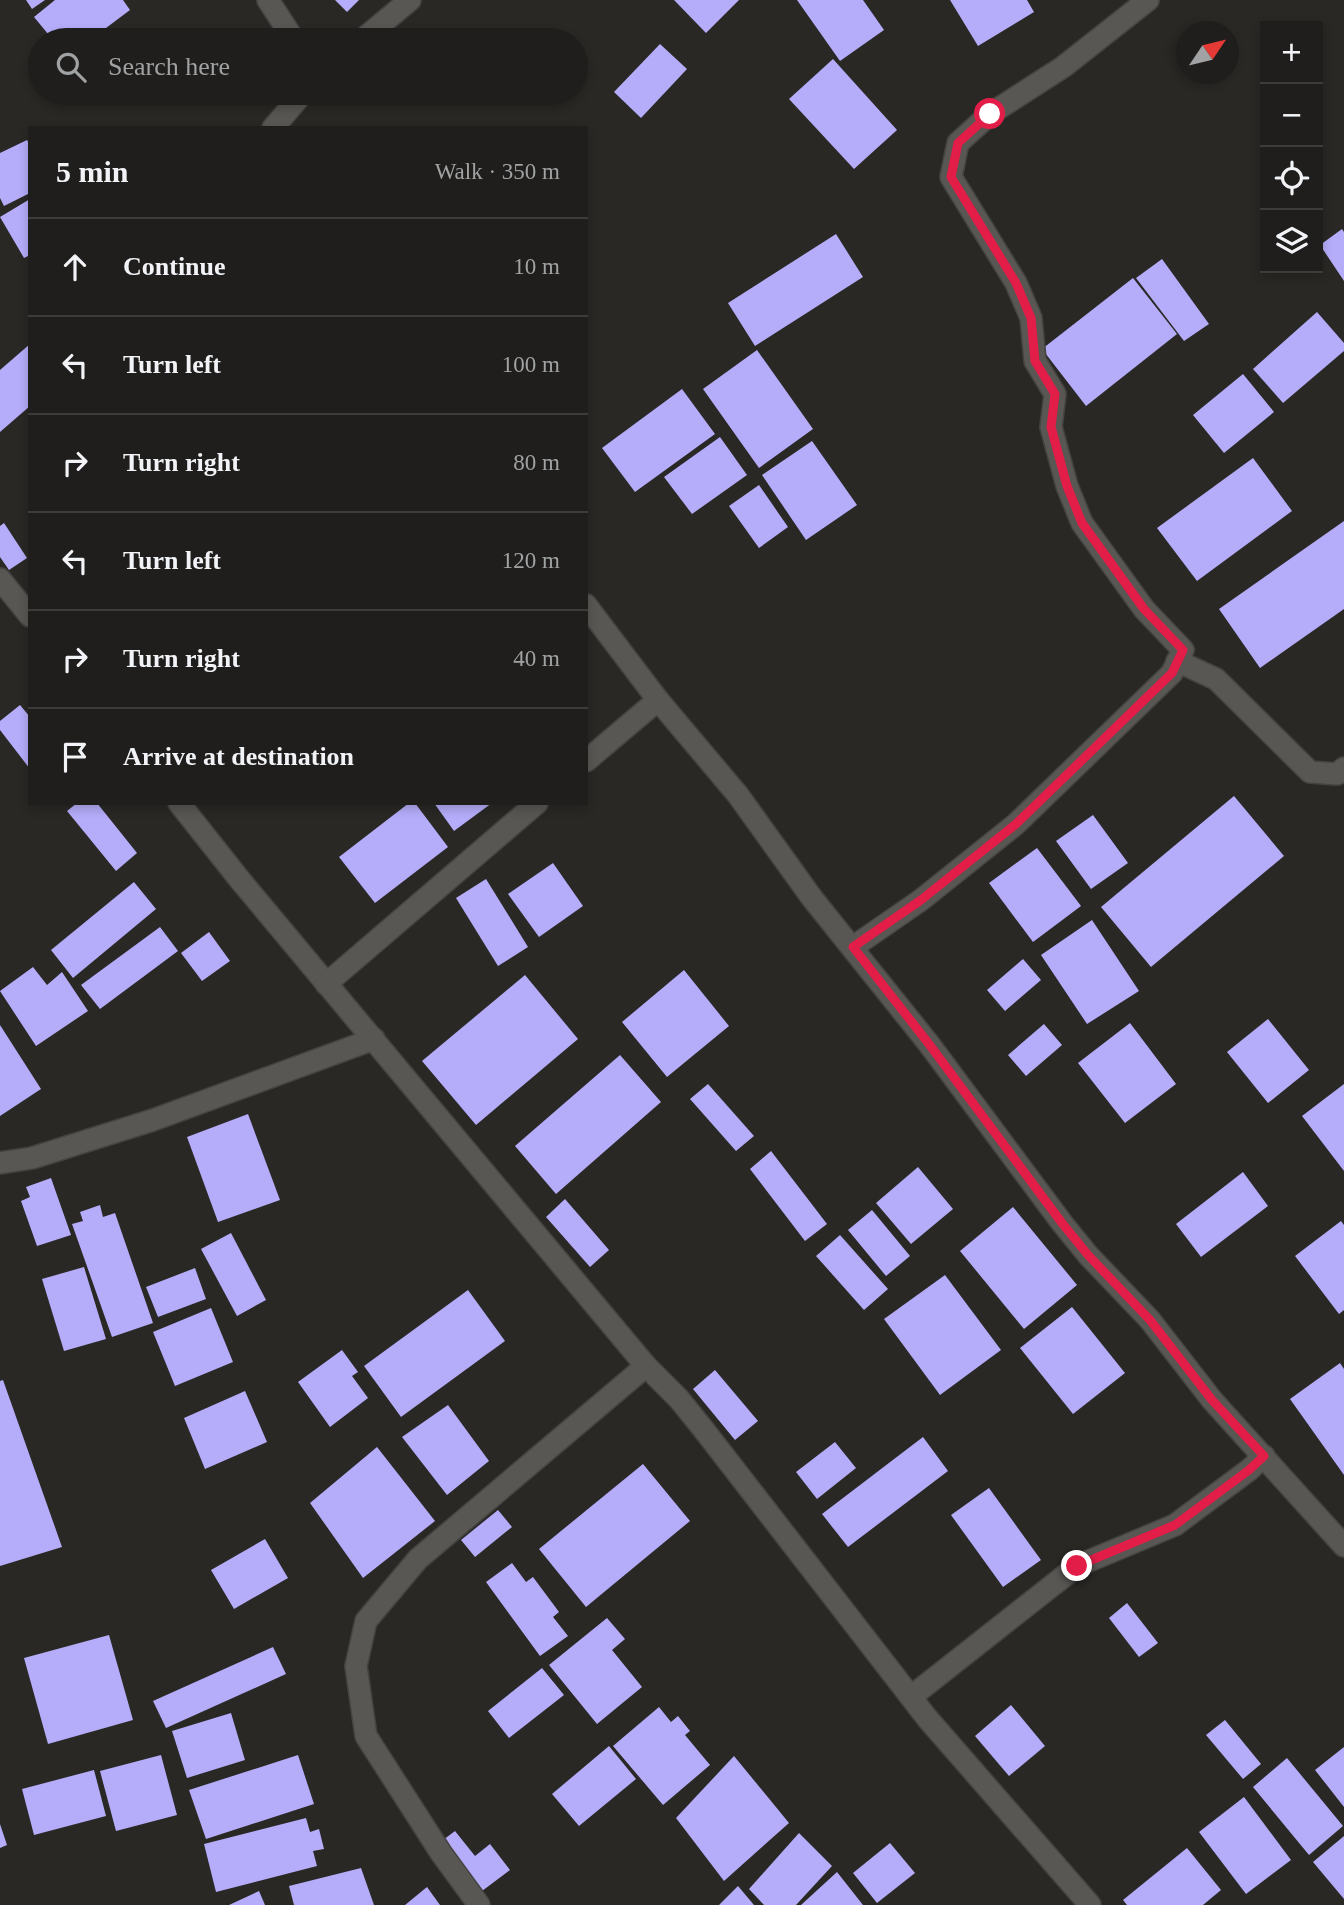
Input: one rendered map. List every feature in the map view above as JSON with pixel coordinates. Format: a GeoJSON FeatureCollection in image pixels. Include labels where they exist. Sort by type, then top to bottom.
{"type":"FeatureCollection","features":[{"type":"Feature","properties":{"kind":"street"},"geometry":{"type":"LineString","coordinates":[[268,0],[286,28]]}},
{"type":"Feature","properties":{"kind":"street"},"geometry":{"type":"LineString","coordinates":[[376,28],[410,0]]}},
{"type":"Feature","properties":{"kind":"street"},"geometry":{"type":"LineString","coordinates":[[853,947],[921,900],[1016,824],[1172,673],[1183,650],[1144,609],[1082,523],[1067,486],[1051,427],[1055,394],[1035,361],[1031,318],[1016,283],[951,177],[958,143],[990,114],[1063,67],[1148,0]]}},
{"type":"Feature","properties":{"kind":"street"},"geometry":{"type":"LineString","coordinates":[[275,126],[293,105]]}},
{"type":"Feature","properties":{"kind":"street"},"geometry":{"type":"LineString","coordinates":[[0,579],[28,614]]}},
{"type":"Feature","properties":{"kind":"street"},"geometry":{"type":"LineString","coordinates":[[588,608],[658,700],[738,795],[812,898],[929,1044],[1062,1223],[1088,1255],[1150,1320],[1212,1400],[1344,1546]]}},
{"type":"Feature","properties":{"kind":"street"},"geometry":{"type":"LineString","coordinates":[[1177,661],[1216,679],[1310,772],[1336,774],[1344,768]]}},
{"type":"Feature","properties":{"kind":"street"},"geometry":{"type":"LineString","coordinates":[[588,759],[658,700]]}},
{"type":"Feature","properties":{"kind":"street"},"geometry":{"type":"LineString","coordinates":[[181,805],[326,984],[646,1366],[679,1399],[927,1718],[1090,1905]]}},
{"type":"Feature","properties":{"kind":"street"},"geometry":{"type":"LineString","coordinates":[[326,984],[535,805]]}},
{"type":"Feature","properties":{"kind":"street"},"geometry":{"type":"LineString","coordinates":[[0,1163],[32,1158],[153,1120],[374,1039]]}},
{"type":"Feature","properties":{"kind":"street"},"geometry":{"type":"LineString","coordinates":[[479,1905],[441,1853],[366,1736],[356,1666],[366,1621],[418,1559],[646,1366]]}},
{"type":"Feature","properties":{"kind":"street"},"geometry":{"type":"LineString","coordinates":[[912,1696],[1077,1566],[1175,1525],[1264,1456]]}},
{"type":"Feature","properties":{"kind":"building"},"geometry":{"type":"Polygon","coordinates":[[[26,0],[45,0],[32,9],[26,0]]]}},
{"type":"Feature","properties":{"kind":"building"},"geometry":{"type":"Polygon","coordinates":[[[55,0],[123,0],[130,10],[106,28],[43,28],[34,17],[55,0]]]}},
{"type":"Feature","properties":{"kind":"building"},"geometry":{"type":"Polygon","coordinates":[[[335,0],[359,0],[347,12],[335,0]]]}},
{"type":"Feature","properties":{"kind":"building"},"geometry":{"type":"Polygon","coordinates":[[[674,0],[739,0],[706,33],[674,0]]]}},
{"type":"Feature","properties":{"kind":"building"},"geometry":{"type":"Polygon","coordinates":[[[797,0],[863,0],[884,30],[840,61],[797,0]]]}},
{"type":"Feature","properties":{"kind":"building"},"geometry":{"type":"Polygon","coordinates":[[[950,0],[1027,0],[1034,12],[978,46],[950,0]]]}},
{"type":"Feature","properties":{"kind":"building"},"geometry":{"type":"Polygon","coordinates":[[[660,44],[687,69],[641,118],[614,92],[660,44]]]}},
{"type":"Feature","properties":{"kind":"building"},"geometry":{"type":"Polygon","coordinates":[[[833,59],[897,130],[854,169],[789,99],[833,59]]]}},
{"type":"Feature","properties":{"kind":"building"},"geometry":{"type":"Polygon","coordinates":[[[28,142],[28,194],[4,206],[0,198],[0,153],[28,142]]]}},
{"type":"Feature","properties":{"kind":"building"},"geometry":{"type":"Polygon","coordinates":[[[28,200],[28,256],[24,258],[0,217],[28,200]]]}},
{"type":"Feature","properties":{"kind":"building"},"geometry":{"type":"Polygon","coordinates":[[[1342,229],[1344,232],[1344,281],[1323,250],[1323,243],[1342,229]]]}},
{"type":"Feature","properties":{"kind":"building"},"geometry":{"type":"Polygon","coordinates":[[[836,234],[863,277],[755,346],[728,303],[836,234]]]}},
{"type":"Feature","properties":{"kind":"building"},"geometry":{"type":"Polygon","coordinates":[[[1162,259],[1209,324],[1184,341],[1136,278],[1162,259]]]}},
{"type":"Feature","properties":{"kind":"building"},"geometry":{"type":"Polygon","coordinates":[[[1133,278],[1177,334],[1086,406],[1042,349],[1133,278]]]}},
{"type":"Feature","properties":{"kind":"building"},"geometry":{"type":"Polygon","coordinates":[[[1317,312],[1344,343],[1344,351],[1283,403],[1253,369],[1317,312]]]}},
{"type":"Feature","properties":{"kind":"building"},"geometry":{"type":"Polygon","coordinates":[[[28,346],[28,408],[0,432],[0,370],[28,346]]]}},
{"type":"Feature","properties":{"kind":"building"},"geometry":{"type":"Polygon","coordinates":[[[757,350],[813,429],[759,468],[703,389],[757,350]]]}},
{"type":"Feature","properties":{"kind":"building"},"geometry":{"type":"Polygon","coordinates":[[[1243,374],[1274,412],[1224,453],[1193,415],[1243,374]]]}},
{"type":"Feature","properties":{"kind":"building"},"geometry":{"type":"Polygon","coordinates":[[[682,389],[715,434],[635,492],[602,448],[682,389]]]}},
{"type":"Feature","properties":{"kind":"building"},"geometry":{"type":"Polygon","coordinates":[[[720,437],[747,475],[692,514],[664,477],[720,437]]]}},
{"type":"Feature","properties":{"kind":"building"},"geometry":{"type":"Polygon","coordinates":[[[812,441],[857,505],[806,540],[762,475],[812,441]]]}},
{"type":"Feature","properties":{"kind":"building"},"geometry":{"type":"Polygon","coordinates":[[[1253,458],[1292,511],[1197,581],[1157,528],[1253,458]]]}},
{"type":"Feature","properties":{"kind":"building"},"geometry":{"type":"Polygon","coordinates":[[[759,485],[788,527],[759,548],[729,506],[759,485]]]}},
{"type":"Feature","properties":{"kind":"building"},"geometry":{"type":"Polygon","coordinates":[[[1344,521],[1344,609],[1260,668],[1219,609],[1344,521]]]}},
{"type":"Feature","properties":{"kind":"building"},"geometry":{"type":"Polygon","coordinates":[[[4,523],[27,558],[9,570],[0,557],[0,526],[4,523]]]}},
{"type":"Feature","properties":{"kind":"building"},"geometry":{"type":"Polygon","coordinates":[[[20,705],[28,715],[28,766],[0,730],[0,721],[20,705]]]}},
{"type":"Feature","properties":{"kind":"building"},"geometry":{"type":"Polygon","coordinates":[[[1234,796],[1284,856],[1151,967],[1101,907],[1234,796]]]}},
{"type":"Feature","properties":{"kind":"building"},"geometry":{"type":"Polygon","coordinates":[[[74,805],[99,805],[137,853],[116,871],[67,811],[74,805]]]}},
{"type":"Feature","properties":{"kind":"building"},"geometry":{"type":"Polygon","coordinates":[[[406,805],[416,805],[448,847],[375,903],[339,857],[406,805]]]}},
{"type":"Feature","properties":{"kind":"building"},"geometry":{"type":"Polygon","coordinates":[[[435,805],[489,805],[454,831],[435,805]]]}},
{"type":"Feature","properties":{"kind":"building"},"geometry":{"type":"Polygon","coordinates":[[[1093,815],[1128,863],[1091,889],[1056,841],[1093,815]]]}},
{"type":"Feature","properties":{"kind":"building"},"geometry":{"type":"Polygon","coordinates":[[[1037,848],[1081,906],[1033,942],[989,883],[1037,848]]]}},
{"type":"Feature","properties":{"kind":"building"},"geometry":{"type":"Polygon","coordinates":[[[553,863],[583,906],[539,937],[508,894],[553,863]]]}},
{"type":"Feature","properties":{"kind":"building"},"geometry":{"type":"Polygon","coordinates":[[[486,879],[528,947],[498,966],[456,898],[486,879]]]}},
{"type":"Feature","properties":{"kind":"building"},"geometry":{"type":"Polygon","coordinates":[[[134,882],[156,909],[73,978],[51,950],[134,882]]]}},
{"type":"Feature","properties":{"kind":"building"},"geometry":{"type":"Polygon","coordinates":[[[1092,920],[1139,991],[1087,1024],[1041,955],[1092,920]]]}},
{"type":"Feature","properties":{"kind":"building"},"geometry":{"type":"Polygon","coordinates":[[[160,927],[178,951],[100,1009],[81,985],[160,927]]]}},
{"type":"Feature","properties":{"kind":"building"},"geometry":{"type":"Polygon","coordinates":[[[209,932],[230,961],[202,981],[181,953],[209,932]]]}},
{"type":"Feature","properties":{"kind":"building"},"geometry":{"type":"Polygon","coordinates":[[[1023,959],[1041,980],[1005,1011],[987,990],[1023,959]]]}},
{"type":"Feature","properties":{"kind":"building"},"geometry":{"type":"Polygon","coordinates":[[[33,967],[47,985],[62,972],[88,1011],[36,1046],[0,991],[33,967]]]}},
{"type":"Feature","properties":{"kind":"building"},"geometry":{"type":"Polygon","coordinates":[[[684,970],[729,1026],[667,1077],[622,1022],[684,970]]]}},
{"type":"Feature","properties":{"kind":"building"},"geometry":{"type":"Polygon","coordinates":[[[525,975],[578,1039],[476,1125],[422,1061],[525,975]]]}},
{"type":"Feature","properties":{"kind":"building"},"geometry":{"type":"Polygon","coordinates":[[[1268,1019],[1309,1070],[1268,1103],[1227,1052],[1268,1019]]]}},
{"type":"Feature","properties":{"kind":"building"},"geometry":{"type":"Polygon","coordinates":[[[1130,1023],[1176,1084],[1125,1123],[1078,1063],[1130,1023]]]}},
{"type":"Feature","properties":{"kind":"building"},"geometry":{"type":"Polygon","coordinates":[[[1044,1024],[1062,1045],[1026,1076],[1008,1055],[1044,1024]]]}},
{"type":"Feature","properties":{"kind":"building"},"geometry":{"type":"Polygon","coordinates":[[[0,1025],[41,1089],[0,1116],[0,1025]]]}},
{"type":"Feature","properties":{"kind":"building"},"geometry":{"type":"Polygon","coordinates":[[[620,1055],[661,1102],[556,1194],[515,1146],[620,1055]]]}},
{"type":"Feature","properties":{"kind":"building"},"geometry":{"type":"Polygon","coordinates":[[[708,1084],[754,1136],[736,1151],[690,1099],[708,1084]]]}},
{"type":"Feature","properties":{"kind":"building"},"geometry":{"type":"Polygon","coordinates":[[[1344,1084],[1344,1171],[1302,1116],[1344,1084]]]}},
{"type":"Feature","properties":{"kind":"building"},"geometry":{"type":"Polygon","coordinates":[[[248,1114],[280,1200],[218,1222],[187,1137],[248,1114]]]}},
{"type":"Feature","properties":{"kind":"building"},"geometry":{"type":"Polygon","coordinates":[[[771,1151],[827,1224],[805,1241],[750,1169],[771,1151]]]}},
{"type":"Feature","properties":{"kind":"building"},"geometry":{"type":"Polygon","coordinates":[[[918,1167],[953,1209],[911,1244],[876,1203],[918,1167]]]}},
{"type":"Feature","properties":{"kind":"building"},"geometry":{"type":"Polygon","coordinates":[[[1243,1172],[1268,1206],[1201,1257],[1176,1224],[1243,1172]]]}},
{"type":"Feature","properties":{"kind":"building"},"geometry":{"type":"Polygon","coordinates":[[[51,1178],[71,1235],[37,1246],[21,1201],[30,1197],[26,1187],[51,1178]]]}},
{"type":"Feature","properties":{"kind":"building"},"geometry":{"type":"Polygon","coordinates":[[[565,1199],[609,1250],[590,1267],[546,1217],[565,1199]]]}},
{"type":"Feature","properties":{"kind":"building"},"geometry":{"type":"Polygon","coordinates":[[[100,1205],[103,1217],[115,1213],[153,1323],[112,1337],[72,1224],[83,1221],[80,1212],[100,1205]]]}},
{"type":"Feature","properties":{"kind":"building"},"geometry":{"type":"Polygon","coordinates":[[[1013,1207],[1077,1285],[1024,1329],[960,1251],[1013,1207]]]}},
{"type":"Feature","properties":{"kind":"building"},"geometry":{"type":"Polygon","coordinates":[[[872,1210],[910,1256],[886,1276],[848,1230],[872,1210]]]}},
{"type":"Feature","properties":{"kind":"building"},"geometry":{"type":"Polygon","coordinates":[[[1341,1221],[1344,1225],[1344,1310],[1339,1314],[1295,1256],[1341,1221]]]}},
{"type":"Feature","properties":{"kind":"building"},"geometry":{"type":"Polygon","coordinates":[[[231,1233],[266,1300],[237,1316],[201,1249],[231,1233]]]}},
{"type":"Feature","properties":{"kind":"building"},"geometry":{"type":"Polygon","coordinates":[[[840,1235],[888,1289],[864,1310],[816,1256],[840,1235]]]}},
{"type":"Feature","properties":{"kind":"building"},"geometry":{"type":"Polygon","coordinates":[[[84,1267],[106,1339],[64,1351],[42,1279],[84,1267]]]}},
{"type":"Feature","properties":{"kind":"building"},"geometry":{"type":"Polygon","coordinates":[[[195,1268],[206,1299],[158,1317],[146,1287],[195,1268]]]}},
{"type":"Feature","properties":{"kind":"building"},"geometry":{"type":"Polygon","coordinates":[[[945,1275],[1001,1350],[940,1395],[884,1319],[945,1275]]]}},
{"type":"Feature","properties":{"kind":"building"},"geometry":{"type":"Polygon","coordinates":[[[468,1290],[505,1341],[401,1417],[364,1366],[468,1290]]]}},
{"type":"Feature","properties":{"kind":"building"},"geometry":{"type":"Polygon","coordinates":[[[1072,1307],[1125,1373],[1073,1414],[1020,1348],[1072,1307]]]}},
{"type":"Feature","properties":{"kind":"building"},"geometry":{"type":"Polygon","coordinates":[[[211,1308],[233,1362],[175,1386],[153,1332],[211,1308]]]}},
{"type":"Feature","properties":{"kind":"building"},"geometry":{"type":"Polygon","coordinates":[[[342,1350],[358,1372],[352,1376],[368,1398],[330,1427],[298,1382],[342,1350]]]}},
{"type":"Feature","properties":{"kind":"building"},"geometry":{"type":"Polygon","coordinates":[[[1340,1363],[1344,1369],[1344,1475],[1290,1399],[1340,1363]]]}},
{"type":"Feature","properties":{"kind":"building"},"geometry":{"type":"Polygon","coordinates":[[[715,1370],[758,1421],[735,1440],[693,1389],[715,1370]]]}},
{"type":"Feature","properties":{"kind":"building"},"geometry":{"type":"Polygon","coordinates":[[[3,1380],[62,1547],[0,1566],[0,1381],[3,1380]]]}},
{"type":"Feature","properties":{"kind":"building"},"geometry":{"type":"Polygon","coordinates":[[[245,1391],[267,1442],[205,1469],[184,1418],[245,1391]]]}},
{"type":"Feature","properties":{"kind":"building"},"geometry":{"type":"Polygon","coordinates":[[[448,1405],[489,1461],[447,1495],[402,1437],[448,1405]]]}},
{"type":"Feature","properties":{"kind":"building"},"geometry":{"type":"Polygon","coordinates":[[[923,1437],[948,1471],[848,1547],[822,1514],[923,1437]]]}},
{"type":"Feature","properties":{"kind":"building"},"geometry":{"type":"Polygon","coordinates":[[[835,1442],[856,1468],[817,1499],[796,1472],[835,1442]]]}},
{"type":"Feature","properties":{"kind":"building"},"geometry":{"type":"Polygon","coordinates":[[[377,1447],[435,1521],[363,1578],[310,1503],[377,1447]]]}},
{"type":"Feature","properties":{"kind":"building"},"geometry":{"type":"Polygon","coordinates":[[[643,1464],[690,1521],[586,1607],[539,1549],[643,1464]]]}},
{"type":"Feature","properties":{"kind":"building"},"geometry":{"type":"Polygon","coordinates":[[[989,1488],[1041,1560],[1003,1587],[951,1515],[989,1488]]]}},
{"type":"Feature","properties":{"kind":"building"},"geometry":{"type":"Polygon","coordinates":[[[498,1510],[512,1527],[475,1557],[461,1540],[498,1510]]]}},
{"type":"Feature","properties":{"kind":"building"},"geometry":{"type":"Polygon","coordinates":[[[265,1539],[288,1578],[234,1609],[211,1570],[265,1539]]]}},
{"type":"Feature","properties":{"kind":"building"},"geometry":{"type":"Polygon","coordinates":[[[512,1563],[526,1582],[533,1577],[559,1612],[553,1617],[568,1636],[540,1656],[486,1582],[512,1563]]]}},
{"type":"Feature","properties":{"kind":"building"},"geometry":{"type":"Polygon","coordinates":[[[1127,1603],[1158,1643],[1139,1657],[1109,1618],[1127,1603]]]}},
{"type":"Feature","properties":{"kind":"building"},"geometry":{"type":"Polygon","coordinates":[[[607,1618],[625,1639],[612,1650],[642,1687],[597,1724],[549,1665],[607,1618]]]}},
{"type":"Feature","properties":{"kind":"building"},"geometry":{"type":"Polygon","coordinates":[[[109,1635],[133,1720],[48,1744],[24,1658],[109,1635]]]}},
{"type":"Feature","properties":{"kind":"building"},"geometry":{"type":"Polygon","coordinates":[[[273,1647],[286,1674],[166,1728],[153,1701],[273,1647]]]}},
{"type":"Feature","properties":{"kind":"building"},"geometry":{"type":"Polygon","coordinates":[[[542,1668],[564,1695],[509,1738],[488,1711],[542,1668]]]}},
{"type":"Feature","properties":{"kind":"building"},"geometry":{"type":"Polygon","coordinates":[[[1011,1705],[1045,1746],[1009,1776],[975,1736],[1011,1705]]]}},
{"type":"Feature","properties":{"kind":"building"},"geometry":{"type":"Polygon","coordinates":[[[659,1707],[671,1722],[678,1716],[690,1731],[685,1735],[710,1765],[663,1805],[613,1746],[659,1707]]]}},
{"type":"Feature","properties":{"kind":"building"},"geometry":{"type":"Polygon","coordinates":[[[231,1713],[245,1760],[187,1778],[172,1731],[231,1713]]]}},
{"type":"Feature","properties":{"kind":"building"},"geometry":{"type":"Polygon","coordinates":[[[1225,1720],[1261,1764],[1243,1779],[1206,1735],[1225,1720]]]}},
{"type":"Feature","properties":{"kind":"building"},"geometry":{"type":"Polygon","coordinates":[[[609,1746],[636,1779],[579,1826],[552,1794],[609,1746]]]}},
{"type":"Feature","properties":{"kind":"building"},"geometry":{"type":"Polygon","coordinates":[[[1344,1747],[1344,1807],[1315,1770],[1344,1747]]]}},
{"type":"Feature","properties":{"kind":"building"},"geometry":{"type":"Polygon","coordinates":[[[161,1755],[177,1815],[116,1831],[100,1771],[161,1755]]]}},
{"type":"Feature","properties":{"kind":"building"},"geometry":{"type":"Polygon","coordinates":[[[298,1755],[314,1804],[206,1839],[189,1790],[298,1755]]]}},
{"type":"Feature","properties":{"kind":"building"},"geometry":{"type":"Polygon","coordinates":[[[734,1756],[789,1823],[724,1881],[676,1818],[734,1756]]]}},
{"type":"Feature","properties":{"kind":"building"},"geometry":{"type":"Polygon","coordinates":[[[1287,1758],[1343,1826],[1309,1855],[1253,1787],[1287,1758]]]}},
{"type":"Feature","properties":{"kind":"building"},"geometry":{"type":"Polygon","coordinates":[[[94,1770],[106,1816],[34,1835],[22,1789],[94,1770]]]}},
{"type":"Feature","properties":{"kind":"building"},"geometry":{"type":"Polygon","coordinates":[[[1244,1797],[1291,1860],[1246,1894],[1199,1832],[1244,1797]]]}},
{"type":"Feature","properties":{"kind":"building"},"geometry":{"type":"Polygon","coordinates":[[[306,1818],[310,1832],[319,1829],[324,1849],[313,1851],[317,1866],[216,1892],[204,1844],[306,1818]]]}},
{"type":"Feature","properties":{"kind":"building"},"geometry":{"type":"Polygon","coordinates":[[[0,1824],[7,1845],[0,1848],[0,1824]]]}},
{"type":"Feature","properties":{"kind":"building"},"geometry":{"type":"Polygon","coordinates":[[[455,1831],[475,1856],[490,1844],[510,1870],[478,1894],[439,1843],[455,1831]]]}},
{"type":"Feature","properties":{"kind":"building"},"geometry":{"type":"Polygon","coordinates":[[[799,1833],[832,1866],[796,1905],[764,1905],[749,1889],[799,1833]]]}},
{"type":"Feature","properties":{"kind":"building"},"geometry":{"type":"Polygon","coordinates":[[[1344,1836],[1344,1899],[1313,1862],[1344,1836]]]}},
{"type":"Feature","properties":{"kind":"building"},"geometry":{"type":"Polygon","coordinates":[[[890,1843],[915,1873],[877,1903],[853,1873],[890,1843]]]}},
{"type":"Feature","properties":{"kind":"building"},"geometry":{"type":"Polygon","coordinates":[[[1187,1848],[1221,1890],[1203,1905],[1127,1905],[1123,1900],[1187,1848]]]}},
{"type":"Feature","properties":{"kind":"building"},"geometry":{"type":"Polygon","coordinates":[[[361,1868],[374,1905],[294,1905],[289,1886],[361,1868]]]}},
{"type":"Feature","properties":{"kind":"building"},"geometry":{"type":"Polygon","coordinates":[[[837,1872],[863,1905],[801,1905],[837,1872]]]}},
{"type":"Feature","properties":{"kind":"building"},"geometry":{"type":"Polygon","coordinates":[[[738,1886],[754,1905],[719,1905],[738,1886]]]}},
{"type":"Feature","properties":{"kind":"building"},"geometry":{"type":"Polygon","coordinates":[[[427,1887],[440,1905],[405,1905],[427,1887]]]}},
{"type":"Feature","properties":{"kind":"building"},"geometry":{"type":"Polygon","coordinates":[[[259,1891],[265,1905],[229,1905],[259,1891]]]}},
{"type":"Feature","properties":{"kind":"route"},"geometry":{"type":"LineString","coordinates":[[990,114],[958,143],[951,177],[1016,283],[1031,318],[1035,361],[1055,394],[1051,427],[1067,486],[1082,523],[1144,609],[1183,650],[1172,673],[1016,824],[921,900],[853,947],[1062,1223],[1088,1255],[1150,1320],[1212,1400],[1264,1456],[1175,1525],[1077,1566]]}}]}
